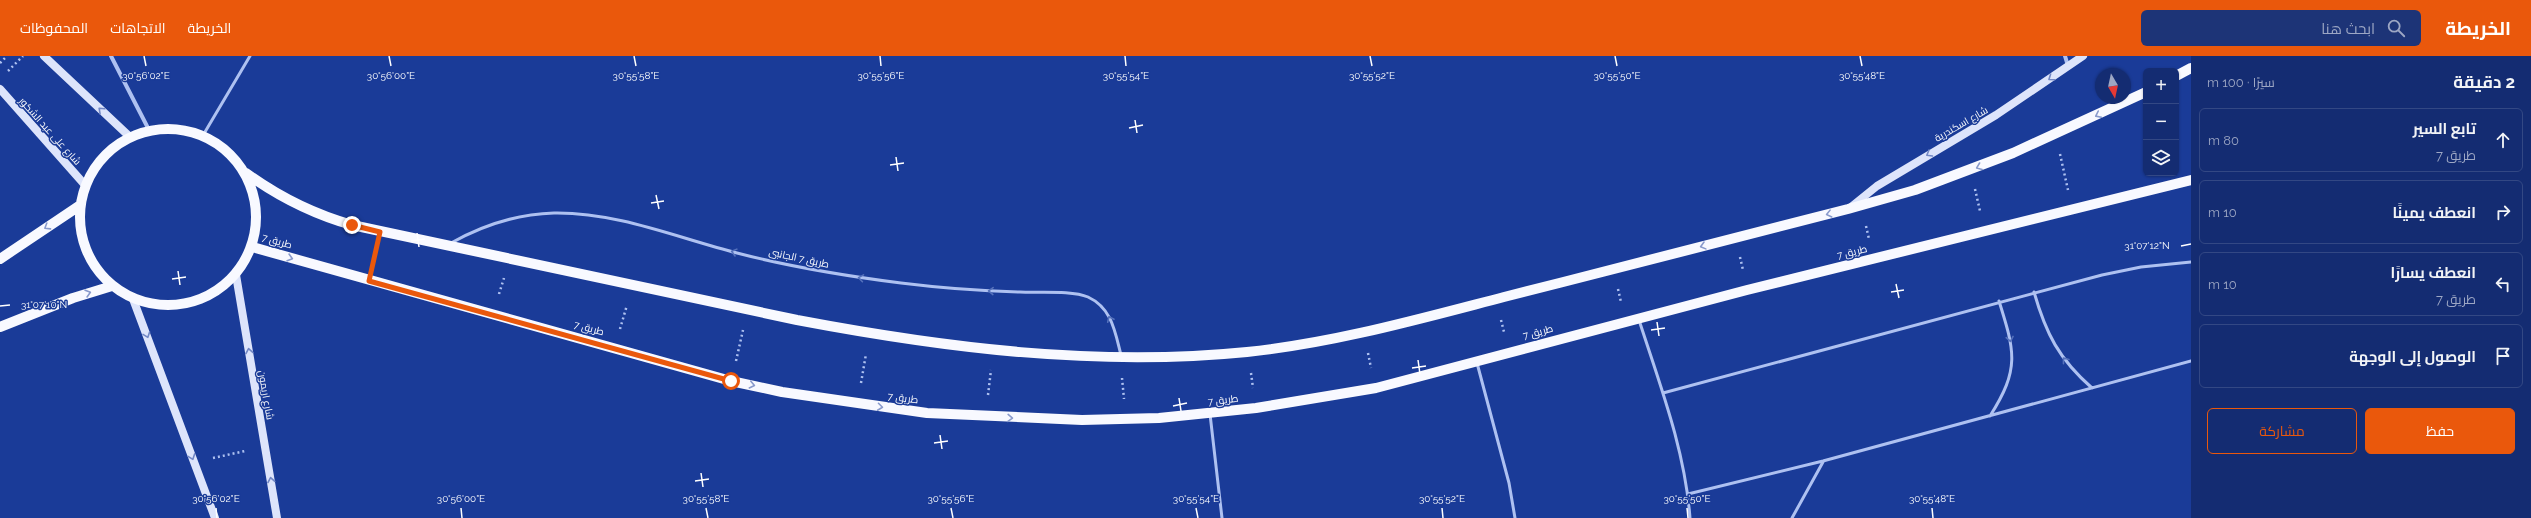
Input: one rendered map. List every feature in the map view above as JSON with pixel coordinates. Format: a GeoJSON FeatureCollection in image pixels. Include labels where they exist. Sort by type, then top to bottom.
{"type":"FeatureCollection","features":[{"type":"Feature","properties":{"kind":"main road"},"geometry":{"type":"LineString","coordinates":[[2179,74],[2191,68]]}},
{"type":"Feature","properties":{"kind":"main road"},"geometry":{"type":"LineString","coordinates":[[246,173],[255,196],[257,216],[252,247],[236,275],[219,290],[192,302],[177,305],[155,305],[134,299],[112,286],[96,270],[85,251],[80,228],[80,206],[85,185],[101,160],[111,149],[130,137],[149,130],[187,130],[221,145],[246,173],[272,192],[326,218],[380,232],[747,310],[869,334],[993,350],[1121,356],[1247,352],[1363,333],[1848,209],[1915,190],[2056,136],[2143,93]]}},
{"type":"Feature","properties":{"kind":"main road","name":"طريق 7"},"geometry":{"type":"LineString","coordinates":[[252,247],[615,347],[731,381],[782,392],[927,413],[986,417],[1125,419],[1210,414],[1376,388],[1747,290],[2191,180]]}},
{"type":"Feature","properties":{"kind":"main road"},"geometry":{"type":"LineString","coordinates":[[0,259],[80,206]]}},
{"type":"Feature","properties":{"kind":"main road"},"geometry":{"type":"LineString","coordinates":[[0,328],[73,298],[112,286]]}},
{"type":"Feature","properties":{"kind":"street"},"geometry":{"type":"LineString","coordinates":[[44,56],[130,137]]}},
{"type":"Feature","properties":{"kind":"street"},"geometry":{"type":"LineString","coordinates":[[111,56],[149,130]]}},
{"type":"Feature","properties":{"kind":"street"},"geometry":{"type":"LineString","coordinates":[[2065,56],[2068,66]]}},
{"type":"Feature","properties":{"kind":"street","name":"شارع اسكندرية"},"geometry":{"type":"LineString","coordinates":[[1848,209],[1877,186],[1996,115],[2084,56]]}},
{"type":"Feature","properties":{"kind":"street","name":"شارع على عبد الشكور"},"geometry":{"type":"LineString","coordinates":[[0,90],[3,97],[85,185]]}},
{"type":"Feature","properties":{"kind":"street","name":"شارع اريمون"},"geometry":{"type":"LineString","coordinates":[[236,275],[277,518]]}},
{"type":"Feature","properties":{"kind":"street"},"geometry":{"type":"LineString","coordinates":[[134,299],[215,518]]}},
{"type":"Feature","properties":{"kind":"lane"},"geometry":{"type":"LineString","coordinates":[[202,137],[250,56]]}},
{"type":"Feature","properties":{"kind":"lane","name":"طريق 7 الجانبى"},"geometry":{"type":"LineString","coordinates":[[446,245],[472,232],[520,217],[555,213],[583,214],[660,231],[737,253],[815,270],[869,279],[978,291],[1077,294],[1096,301],[1105,309],[1111,320],[1121,356]]}},
{"type":"Feature","properties":{"kind":"lane"},"geometry":{"type":"LineString","coordinates":[[1662,393],[2034,292],[2141,267],[2191,262]]}},
{"type":"Feature","properties":{"kind":"lane"},"geometry":{"type":"LineString","coordinates":[[2034,292],[2043,324],[2052,342],[2063,359],[2092,388]]}},
{"type":"Feature","properties":{"kind":"lane"},"geometry":{"type":"LineString","coordinates":[[1990,416],[2004,394],[2011,376],[2013,358],[2010,336],[1999,302]]}},
{"type":"Feature","properties":{"kind":"lane"},"geometry":{"type":"LineString","coordinates":[[1638,318],[1683,464],[1690,518]]}},
{"type":"Feature","properties":{"kind":"lane"},"geometry":{"type":"LineString","coordinates":[[1477,361],[1509,483],[1515,518]]}},
{"type":"Feature","properties":{"kind":"lane"},"geometry":{"type":"LineString","coordinates":[[1688,494],[1823,461],[2191,361]]}},
{"type":"Feature","properties":{"kind":"lane"},"geometry":{"type":"LineString","coordinates":[[1210,414],[1222,518]]}},
{"type":"Feature","properties":{"kind":"lane"},"geometry":{"type":"LineString","coordinates":[[1792,518],[1823,461]]}},
{"type":"Feature","properties":{"kind":"path"},"geometry":{"type":"LineString","coordinates":[[0,63],[7,56]]}},
{"type":"Feature","properties":{"kind":"path"},"geometry":{"type":"LineString","coordinates":[[5,74],[24,56]]}},
{"type":"Feature","properties":{"kind":"path"},"geometry":{"type":"LineString","coordinates":[[2056,136],[2073,210]]}},
{"type":"Feature","properties":{"kind":"path"},"geometry":{"type":"LineString","coordinates":[[1970,170],[1985,231]]}},
{"type":"Feature","properties":{"kind":"path"},"geometry":{"type":"LineString","coordinates":[[1861,205],[1874,259]]}},
{"type":"Feature","properties":{"kind":"path"},"geometry":{"type":"LineString","coordinates":[[1735,238],[1747,290]]}},
{"type":"Feature","properties":{"kind":"path"},"geometry":{"type":"LineString","coordinates":[[492,313],[511,259]]}},
{"type":"Feature","properties":{"kind":"path"},"geometry":{"type":"LineString","coordinates":[[1613,269],[1626,322]]}},
{"type":"Feature","properties":{"kind":"path"},"geometry":{"type":"LineString","coordinates":[[615,347],[633,286]]}},
{"type":"Feature","properties":{"kind":"path"},"geometry":{"type":"LineString","coordinates":[[1496,299],[1509,352]]}},
{"type":"Feature","properties":{"kind":"path"},"geometry":{"type":"LineString","coordinates":[[731,381],[747,310]]}},
{"type":"Feature","properties":{"kind":"path"},"geometry":{"type":"LineString","coordinates":[[1363,333],[1376,388]]}},
{"type":"Feature","properties":{"kind":"path"},"geometry":{"type":"LineString","coordinates":[[857,404],[869,334]]}},
{"type":"Feature","properties":{"kind":"path"},"geometry":{"type":"LineString","coordinates":[[986,417],[993,350]]}},
{"type":"Feature","properties":{"kind":"path"},"geometry":{"type":"LineString","coordinates":[[1247,352],[1256,408]]}},
{"type":"Feature","properties":{"kind":"path"},"geometry":{"type":"LineString","coordinates":[[1121,356],[1125,419]]}},
{"type":"Feature","properties":{"kind":"path"},"geometry":{"type":"LineString","coordinates":[[194,461],[265,447]]}},
{"type":"Feature","properties":{"kind":"route"},"geometry":{"type":"LineString","coordinates":[[352,225],[380,232],[369,281],[492,313],[731,381]]}}]}
